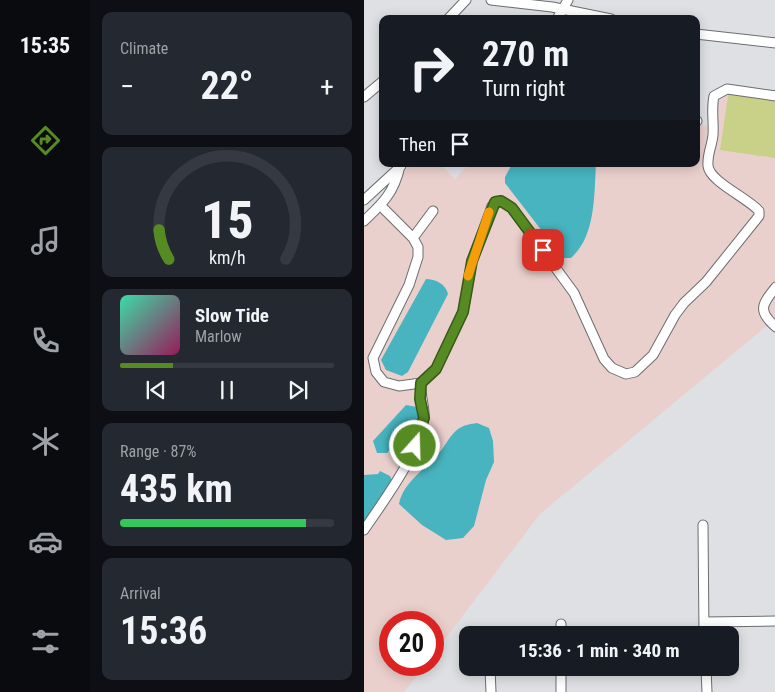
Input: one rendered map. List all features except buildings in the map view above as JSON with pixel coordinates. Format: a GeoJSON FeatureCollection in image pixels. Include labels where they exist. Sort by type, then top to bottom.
{"type":"FeatureCollection","features":[{"type":"Feature","properties":{"kind":"street"},"geometry":{"type":"LineString","coordinates":[[452,15],[466,0]]}},
{"type":"Feature","properties":{"kind":"street"},"geometry":{"type":"LineString","coordinates":[[491,0],[563,9],[592,15]]}},
{"type":"Feature","properties":{"kind":"street"},"geometry":{"type":"LineString","coordinates":[[559,15],[568,0]]}},
{"type":"Feature","properties":{"kind":"street"},"geometry":{"type":"LineString","coordinates":[[700,34],[775,43]]}},
{"type":"Feature","properties":{"kind":"street"},"geometry":{"type":"LineString","coordinates":[[364,98],[379,85]]}},
{"type":"Feature","properties":{"kind":"street"},"geometry":{"type":"LineString","coordinates":[[380,205],[413,238],[418,247],[415,270],[373,358],[376,372],[384,382],[399,386],[421,383],[436,369],[458,325],[466,300],[472,261],[492,206],[498,201],[504,202],[512,208],[574,293],[604,359],[612,368],[626,374],[635,372],[653,355],[684,302],[706,282],[759,216],[760,211],[749,200],[713,176],[708,168],[708,155],[713,138],[712,104],[714,96],[727,89],[775,96]]}},
{"type":"Feature","properties":{"kind":"street"},"geometry":{"type":"LineString","coordinates":[[364,200],[400,167]]}},
{"type":"Feature","properties":{"kind":"street"},"geometry":{"type":"LineString","coordinates":[[364,221],[396,185],[401,167]]}},
{"type":"Feature","properties":{"kind":"street"},"geometry":{"type":"LineString","coordinates":[[413,238],[433,211]]}},
{"type":"Feature","properties":{"kind":"street"},"geometry":{"type":"LineString","coordinates":[[775,287],[765,300],[763,313],[766,319],[775,327]]}},
{"type":"Feature","properties":{"kind":"street"},"geometry":{"type":"LineString","coordinates":[[364,530],[404,469],[422,429],[424,418],[420,399],[421,383]]}},
{"type":"Feature","properties":{"kind":"street"},"geometry":{"type":"LineString","coordinates":[[704,525],[704,626]]}},
{"type":"Feature","properties":{"kind":"street"},"geometry":{"type":"LineString","coordinates":[[704,622],[775,621]]}},
{"type":"Feature","properties":{"kind":"street"},"geometry":{"type":"LineString","coordinates":[[490,676],[491,692]]}},
{"type":"Feature","properties":{"kind":"street"},"geometry":{"type":"LineString","coordinates":[[561,676],[561,692]]}},
{"type":"Feature","properties":{"kind":"street"},"geometry":{"type":"LineString","coordinates":[[706,676],[706,692]]}},
{"type":"Feature","properties":{"kind":"shaded area"},"geometry":{"type":"Polygon","coordinates":[[[722,88],[775,95],[775,329],[769,324],[540,514],[444,641],[444,611],[379,611],[379,676],[416,676],[404,692],[364,692],[364,213],[409,167],[443,167],[455,179],[466,167],[700,167],[700,125],[712,127],[722,88]]]}},
{"type":"Feature","properties":{"kind":"green space"},"geometry":{"type":"Polygon","coordinates":[[[729,89],[775,95],[775,158],[720,150],[729,89]]]}},
{"type":"Feature","properties":{"kind":"water"},"geometry":{"type":"Polygon","coordinates":[[[510,167],[596,167],[594,201],[589,226],[579,249],[571,258],[563,258],[505,183],[505,177],[510,167]]]}},
{"type":"Feature","properties":{"kind":"water"},"geometry":{"type":"Polygon","coordinates":[[[426,279],[440,283],[445,287],[448,294],[408,372],[402,376],[386,370],[381,360],[426,279]]]}},
{"type":"Feature","properties":{"kind":"water"},"geometry":{"type":"Polygon","coordinates":[[[406,405],[417,407],[419,413],[418,420],[387,453],[377,453],[373,441],[406,405]]]}},
{"type":"Feature","properties":{"kind":"water"},"geometry":{"type":"Polygon","coordinates":[[[477,423],[489,428],[493,441],[494,462],[486,480],[474,526],[463,538],[446,540],[422,525],[399,504],[401,496],[410,482],[439,453],[455,431],[477,423]]]}},
{"type":"Feature","properties":{"kind":"water"},"geometry":{"type":"Polygon","coordinates":[[[380,471],[390,476],[393,482],[364,526],[364,475],[378,474],[380,471]]]}},
{"type":"Feature","properties":{"kind":"slow traffic"},"geometry":{"type":"LineString","coordinates":[[468,276],[489,212]]}},
{"type":"Feature","properties":{"kind":"route"},"geometry":{"type":"LineString","coordinates":[[415,446],[424,418],[420,399],[421,383],[436,369],[458,325],[466,300],[472,261],[495,202],[504,202],[512,208],[543,250]]}}]}
